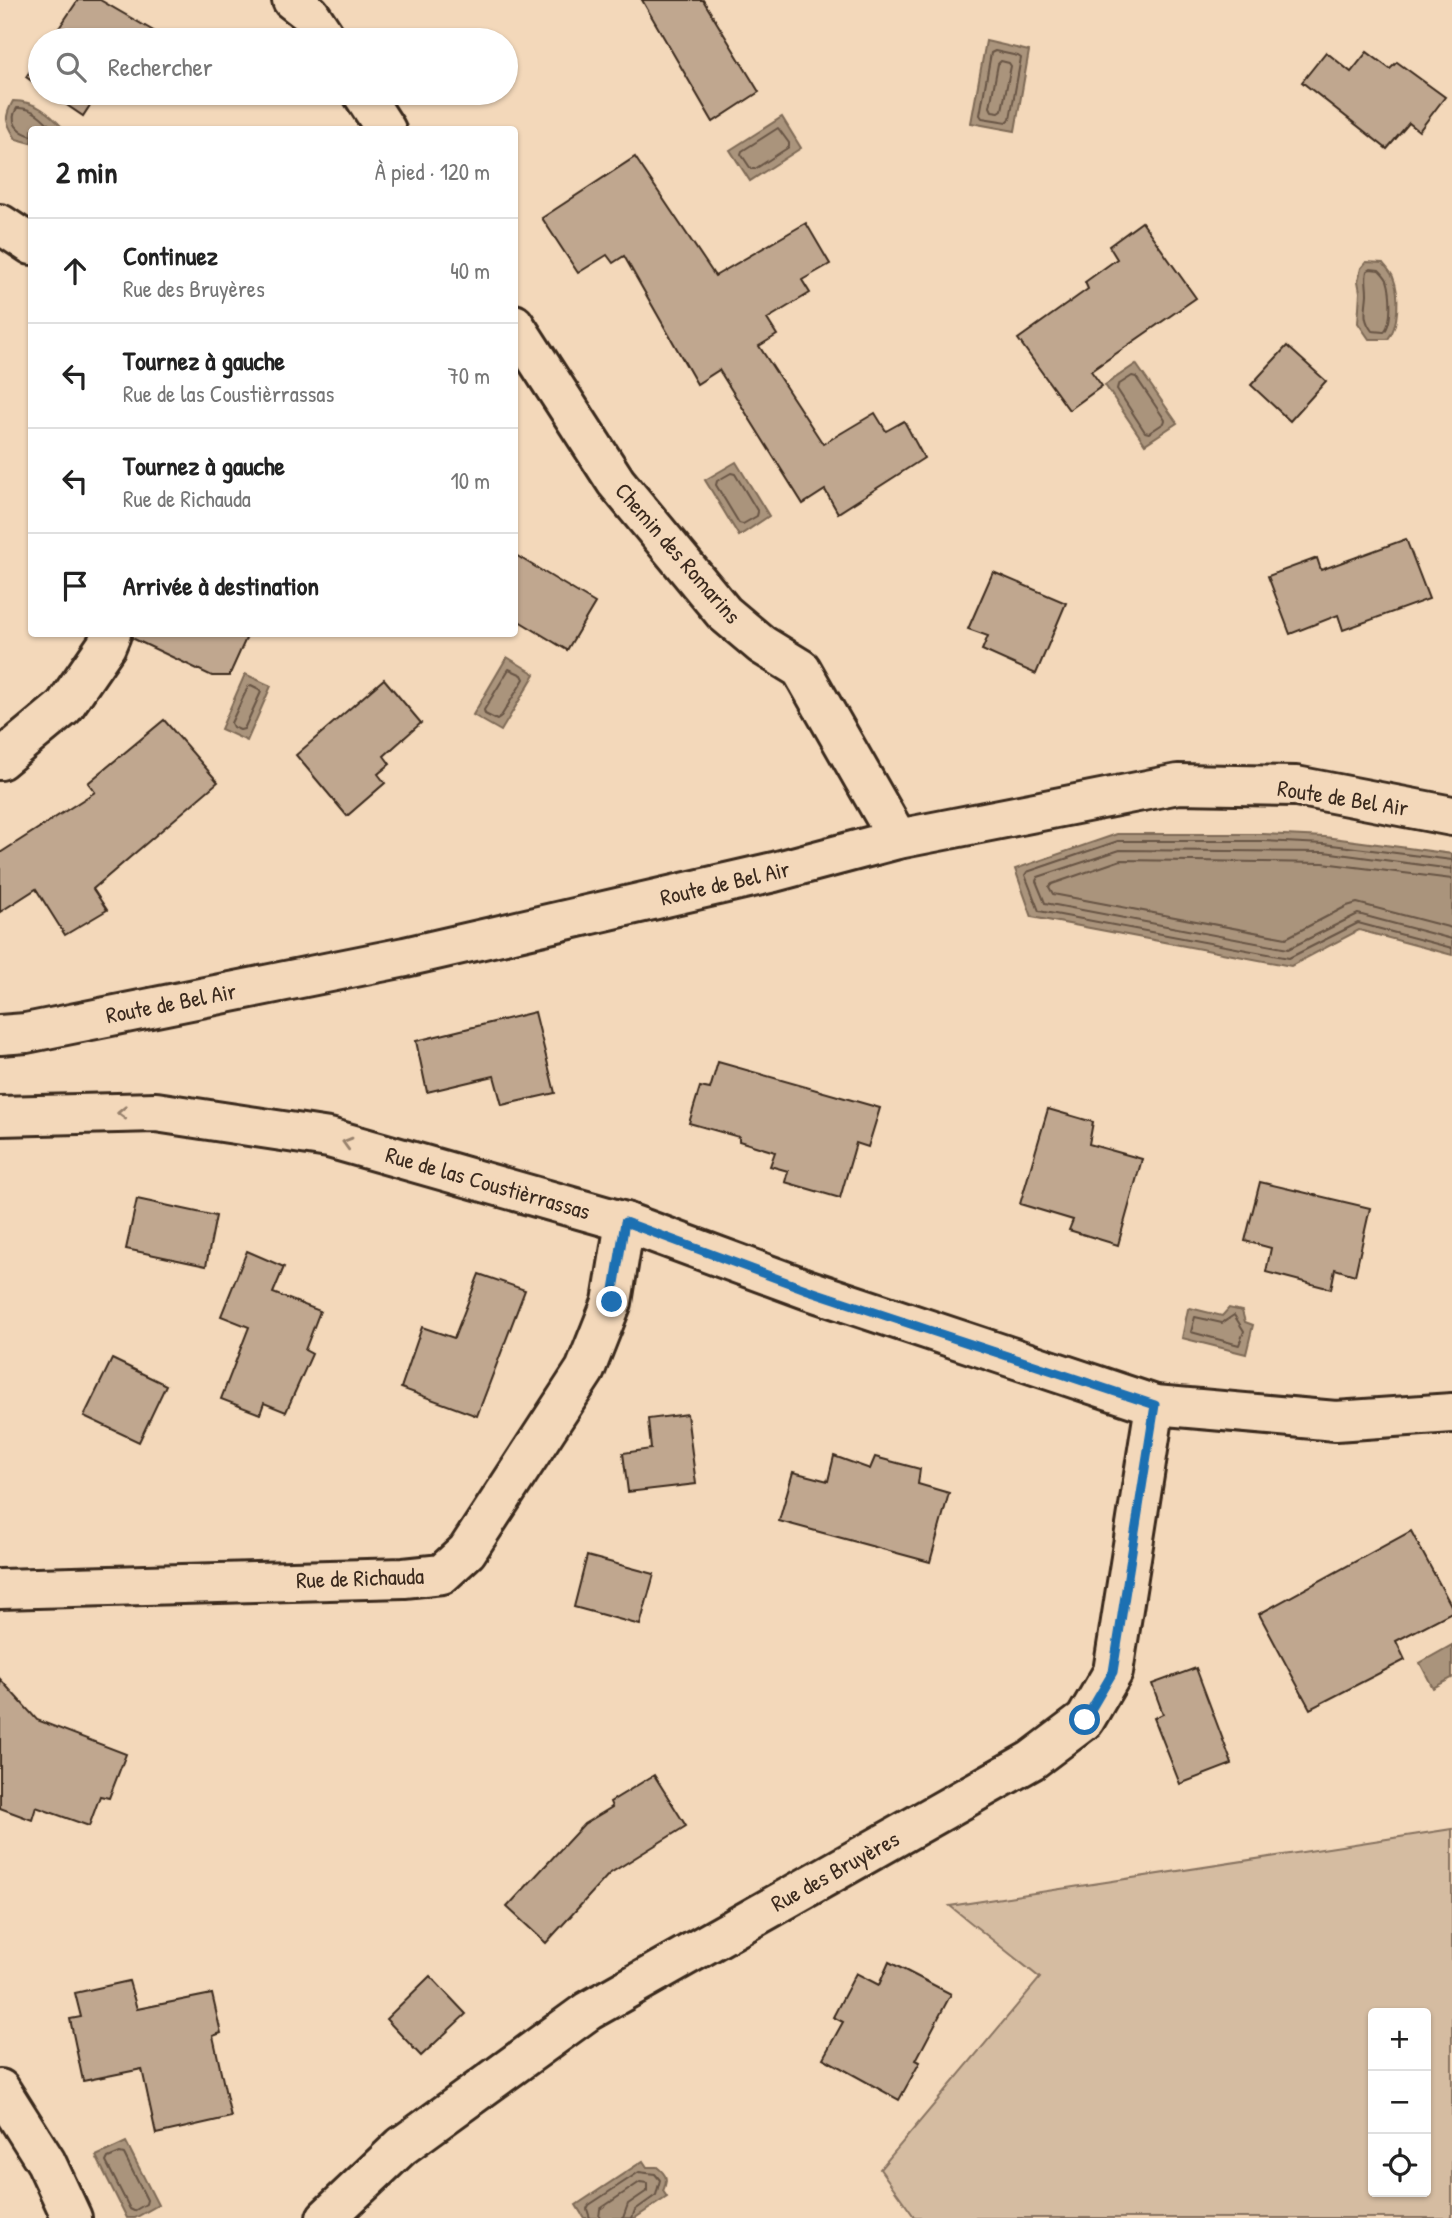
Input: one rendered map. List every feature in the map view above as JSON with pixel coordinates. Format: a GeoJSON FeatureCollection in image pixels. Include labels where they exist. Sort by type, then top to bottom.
{"type":"FeatureCollection","features":[{"type":"Feature","properties":{"kind":"street"},"geometry":{"type":"LineString","coordinates":[[292,0],[310,14],[319,28]]}},
{"type":"Feature","properties":{"kind":"street"},"geometry":{"type":"LineString","coordinates":[[370,105],[383,126]]}},
{"type":"Feature","properties":{"kind":"street"},"geometry":{"type":"LineString","coordinates":[[0,224],[28,242]]}},
{"type":"Feature","properties":{"kind":"street","name":"Chemin des Romarins"},"geometry":{"type":"LineString","coordinates":[[518,330],[616,482],[724,613],[762,645],[800,669],[898,839]]}},
{"type":"Feature","properties":{"kind":"street"},"geometry":{"type":"LineString","coordinates":[[0,760],[64,707],[110,637]]}},
{"type":"Feature","properties":{"kind":"street","name":"Route de Bel Air"},"geometry":{"type":"LineString","coordinates":[[0,1035],[405,957],[774,872],[898,839],[1178,784],[1296,786],[1452,816]]}},
{"type":"Feature","properties":{"kind":"street","name":"Rue de las Coustièrrassas"},"geometry":{"type":"LineString","coordinates":[[0,1116],[156,1112],[329,1138],[625,1222],[808,1290],[1155,1405],[1336,1421],[1452,1413]]}},
{"type":"Feature","properties":{"kind":"street","name":"Rue de Richauda"},"geometry":{"type":"LineString","coordinates":[[0,1589],[404,1578],[442,1574],[467,1551],[585,1370],[612,1302],[625,1222]]}},
{"type":"Feature","properties":{"kind":"street","name":"Rue des Bruyères"},"geometry":{"type":"LineString","coordinates":[[326,2218],[402,2146],[588,2011],[1032,1760],[1085,1720],[1113,1672],[1155,1405]]}},
{"type":"Feature","properties":{"kind":"street"},"geometry":{"type":"LineString","coordinates":[[0,2089],[46,2162],[72,2218]]}},
{"type":"Feature","properties":{"kind":"shaded area"},"geometry":{"type":"Polygon","coordinates":[[[1452,1829],[1452,2218],[915,2218],[880,2169],[1040,1978],[950,1906],[1452,1829]]]}},
{"type":"Feature","properties":{"kind":"water"},"geometry":{"type":"Polygon","coordinates":[[[986,41],[1029,51],[1015,131],[971,123],[986,41]]]}},
{"type":"Feature","properties":{"kind":"water"},"geometry":{"type":"Polygon","coordinates":[[[13,101],[28,103],[42,109],[61,126],[28,126],[28,142],[16,139],[7,120],[13,101]]]}},
{"type":"Feature","properties":{"kind":"water"},"geometry":{"type":"Polygon","coordinates":[[[782,117],[801,148],[750,181],[730,150],[782,117]]]}},
{"type":"Feature","properties":{"kind":"water"},"geometry":{"type":"Polygon","coordinates":[[[1366,262],[1383,263],[1395,284],[1396,318],[1388,339],[1369,339],[1358,323],[1358,281],[1361,268],[1366,262]]]}},
{"type":"Feature","properties":{"kind":"water"},"geometry":{"type":"Polygon","coordinates":[[[1136,364],[1177,423],[1145,444],[1105,385],[1136,364]]]}},
{"type":"Feature","properties":{"kind":"water"},"geometry":{"type":"Polygon","coordinates":[[[736,462],[769,516],[739,536],[705,480],[736,462]]]}},
{"type":"Feature","properties":{"kind":"water"},"geometry":{"type":"Polygon","coordinates":[[[507,657],[535,674],[501,731],[473,715],[507,657]]]}},
{"type":"Feature","properties":{"kind":"water"},"geometry":{"type":"Polygon","coordinates":[[[245,674],[271,686],[247,741],[221,729],[245,674]]]}},
{"type":"Feature","properties":{"kind":"water"},"geometry":{"type":"Polygon","coordinates":[[[1117,834],[1263,834],[1325,837],[1452,854],[1452,955],[1359,930],[1291,966],[1032,917],[1015,869],[1117,834]]]}},
{"type":"Feature","properties":{"kind":"water"},"geometry":{"type":"Polygon","coordinates":[[[1190,1308],[1222,1316],[1229,1308],[1242,1311],[1245,1322],[1253,1325],[1246,1354],[1182,1338],[1190,1308]]]}},
{"type":"Feature","properties":{"kind":"water"},"geometry":{"type":"Polygon","coordinates":[[[1452,1645],[1452,1678],[1433,1688],[1420,1663],[1452,1645]]]}},
{"type":"Feature","properties":{"kind":"water"},"geometry":{"type":"Polygon","coordinates":[[[126,2142],[158,2205],[135,2218],[127,2218],[96,2156],[126,2142]]]}},
{"type":"Feature","properties":{"kind":"water"},"geometry":{"type":"Polygon","coordinates":[[[643,2161],[647,2167],[657,2167],[665,2175],[663,2191],[667,2197],[635,2218],[584,2218],[576,2205],[643,2161]]]}},
{"type":"Feature","properties":{"kind":"building"},"geometry":{"type":"Polygon","coordinates":[[[78,0],[100,0],[148,28],[59,28],[78,0]]]}},
{"type":"Feature","properties":{"kind":"building"},"geometry":{"type":"Polygon","coordinates":[[[642,0],[703,0],[759,92],[713,122],[642,0]]]}},
{"type":"Feature","properties":{"kind":"building"},"geometry":{"type":"Polygon","coordinates":[[[1326,52],[1351,72],[1367,52],[1390,69],[1397,62],[1445,97],[1419,131],[1409,123],[1387,149],[1302,82],[1326,52]]]}},
{"type":"Feature","properties":{"kind":"building"},"geometry":{"type":"Polygon","coordinates":[[[67,105],[90,105],[83,116],[67,105]]]}},
{"type":"Feature","properties":{"kind":"building"},"geometry":{"type":"Polygon","coordinates":[[[635,157],[715,276],[806,223],[830,264],[802,280],[810,293],[767,319],[777,335],[759,346],[823,444],[875,413],[886,431],[904,421],[924,458],[838,513],[825,490],[803,504],[719,370],[697,384],[624,256],[613,263],[607,255],[578,273],[542,218],[635,157]]]}},
{"type":"Feature","properties":{"kind":"building"},"geometry":{"type":"Polygon","coordinates":[[[1142,222],[1196,298],[1091,371],[1102,386],[1069,410],[1018,339],[1088,289],[1085,282],[1117,259],[1109,246],[1142,222]]]}},
{"type":"Feature","properties":{"kind":"building"},"geometry":{"type":"Polygon","coordinates":[[[1287,346],[1326,381],[1290,421],[1251,385],[1287,346]]]}},
{"type":"Feature","properties":{"kind":"building"},"geometry":{"type":"Polygon","coordinates":[[[1406,539],[1429,599],[1343,630],[1338,615],[1290,634],[1268,576],[1317,558],[1321,570],[1406,539]]]}},
{"type":"Feature","properties":{"kind":"building"},"geometry":{"type":"Polygon","coordinates":[[[518,556],[595,603],[567,650],[518,620],[518,556]]]}},
{"type":"Feature","properties":{"kind":"building"},"geometry":{"type":"Polygon","coordinates":[[[993,572],[1066,603],[1036,674],[982,650],[988,636],[968,629],[993,572]]]}},
{"type":"Feature","properties":{"kind":"building"},"geometry":{"type":"Polygon","coordinates":[[[247,637],[229,676],[212,676],[132,638],[247,637]]]}},
{"type":"Feature","properties":{"kind":"building"},"geometry":{"type":"Polygon","coordinates":[[[384,679],[421,723],[384,756],[390,764],[378,774],[385,783],[347,816],[296,755],[384,679]]]}},
{"type":"Feature","properties":{"kind":"building"},"geometry":{"type":"Polygon","coordinates":[[[164,720],[218,782],[93,889],[107,910],[65,935],[36,889],[0,912],[0,853],[95,792],[88,783],[164,720]]]}},
{"type":"Feature","properties":{"kind":"building"},"geometry":{"type":"Polygon","coordinates":[[[535,1012],[555,1093],[502,1105],[494,1076],[427,1092],[416,1041],[535,1012]]]}},
{"type":"Feature","properties":{"kind":"building"},"geometry":{"type":"Polygon","coordinates":[[[718,1062],[880,1108],[868,1147],[856,1143],[840,1198],[785,1182],[788,1171],[770,1166],[775,1152],[739,1141],[739,1137],[689,1123],[700,1087],[710,1089],[718,1062]]]}},
{"type":"Feature","properties":{"kind":"building"},"geometry":{"type":"Polygon","coordinates":[[[1048,1109],[1093,1122],[1089,1144],[1142,1159],[1118,1245],[1069,1230],[1073,1220],[1020,1204],[1048,1109]]]}},
{"type":"Feature","properties":{"kind":"building"},"geometry":{"type":"Polygon","coordinates":[[[1260,1182],[1370,1208],[1355,1275],[1335,1269],[1331,1289],[1266,1272],[1271,1248],[1245,1241],[1260,1182]]]}},
{"type":"Feature","properties":{"kind":"building"},"geometry":{"type":"Polygon","coordinates":[[[137,1199],[216,1216],[206,1266],[126,1249],[137,1199]]]}},
{"type":"Feature","properties":{"kind":"building"},"geometry":{"type":"Polygon","coordinates":[[[247,1251],[284,1267],[273,1293],[320,1311],[305,1350],[312,1354],[286,1412],[264,1403],[260,1414],[221,1399],[249,1327],[221,1316],[247,1251]]]}},
{"type":"Feature","properties":{"kind":"building"},"geometry":{"type":"Polygon","coordinates":[[[479,1274],[525,1290],[477,1416],[401,1388],[422,1327],[454,1338],[479,1274]]]}},
{"type":"Feature","properties":{"kind":"building"},"geometry":{"type":"Polygon","coordinates":[[[112,1359],[166,1385],[139,1442],[84,1416],[112,1359]]]}},
{"type":"Feature","properties":{"kind":"building"},"geometry":{"type":"Polygon","coordinates":[[[687,1414],[696,1484],[628,1492],[623,1453],[651,1449],[648,1419],[687,1414]]]}},
{"type":"Feature","properties":{"kind":"building"},"geometry":{"type":"Polygon","coordinates":[[[834,1456],[870,1469],[875,1457],[920,1469],[918,1484],[949,1493],[930,1562],[779,1521],[793,1472],[828,1481],[834,1456]]]}},
{"type":"Feature","properties":{"kind":"building"},"geometry":{"type":"Polygon","coordinates":[[[1411,1531],[1452,1607],[1452,1612],[1396,1641],[1405,1660],[1310,1709],[1259,1614],[1411,1531]]]}},
{"type":"Feature","properties":{"kind":"building"},"geometry":{"type":"Polygon","coordinates":[[[587,1556],[654,1574],[640,1625],[574,1607],[587,1556]]]}},
{"type":"Feature","properties":{"kind":"building"},"geometry":{"type":"Polygon","coordinates":[[[1196,1668],[1232,1764],[1180,1784],[1154,1718],[1163,1714],[1152,1684],[1196,1668]]]}},
{"type":"Feature","properties":{"kind":"building"},"geometry":{"type":"Polygon","coordinates":[[[0,1679],[37,1720],[126,1754],[109,1798],[100,1796],[89,1826],[36,1807],[32,1820],[0,1808],[0,1679]]]}},
{"type":"Feature","properties":{"kind":"building"},"geometry":{"type":"Polygon","coordinates":[[[654,1775],[686,1826],[609,1874],[546,1943],[507,1907],[584,1824],[612,1807],[610,1802],[654,1775]]]}},
{"type":"Feature","properties":{"kind":"building"},"geometry":{"type":"Polygon","coordinates":[[[889,1962],[951,1994],[916,2060],[920,2062],[899,2100],[823,2058],[843,2022],[833,2017],[856,1973],[879,1985],[889,1962]]]}},
{"type":"Feature","properties":{"kind":"building"},"geometry":{"type":"Polygon","coordinates":[[[430,1976],[466,2014],[421,2056],[386,2019],[430,1976]]]}},
{"type":"Feature","properties":{"kind":"building"},"geometry":{"type":"Polygon","coordinates":[[[129,1981],[137,2009],[212,1994],[221,2033],[213,2036],[231,2117],[156,2134],[142,2069],[83,2081],[70,2019],[81,2017],[75,1993],[129,1981]]]}},
{"type":"Feature","properties":{"kind":"route"},"geometry":{"type":"LineString","coordinates":[[612,1302],[625,1222],[808,1290],[1155,1405],[1113,1672],[1085,1720]]}}]}
